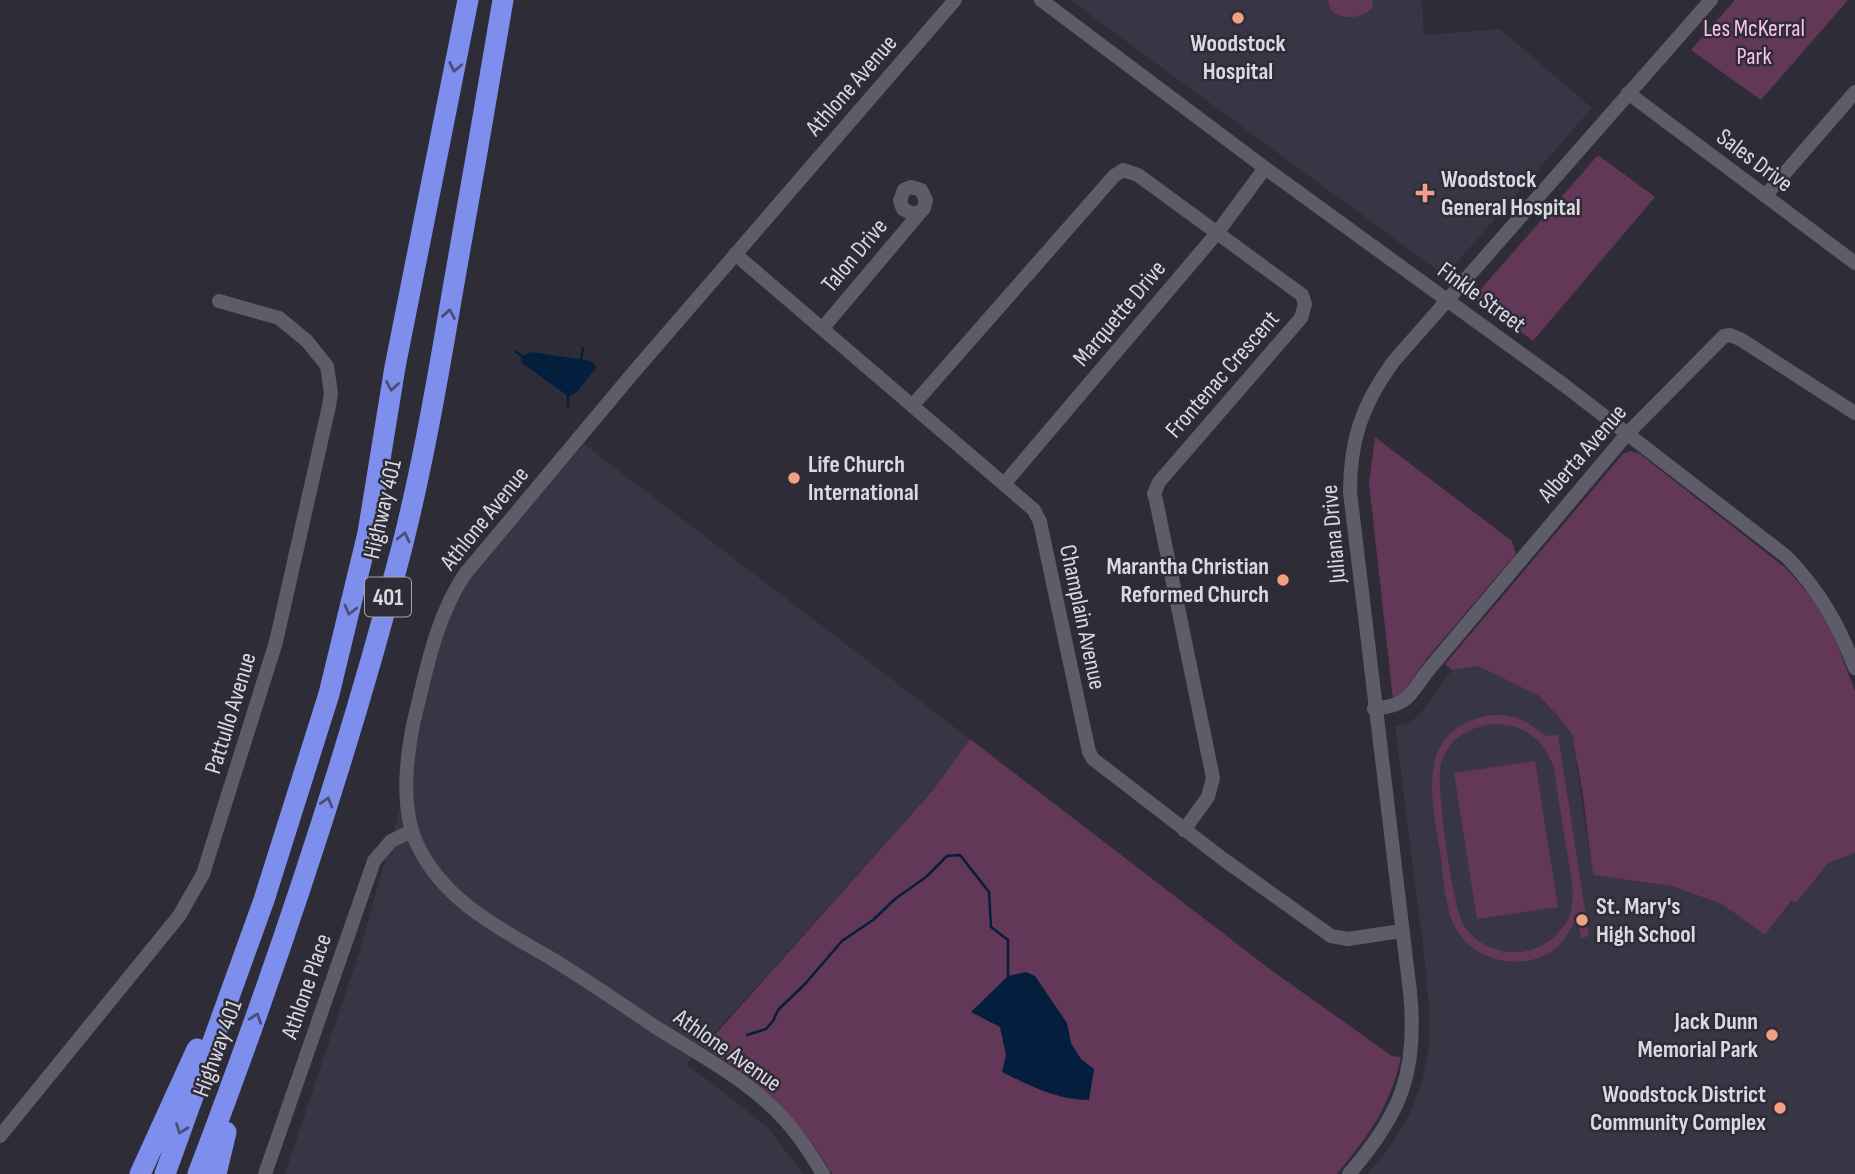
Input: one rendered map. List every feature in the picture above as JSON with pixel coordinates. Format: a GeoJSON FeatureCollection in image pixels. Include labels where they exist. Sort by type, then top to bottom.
{"type":"FeatureCollection","features":[{"type":"Feature","properties":{"kind":"highway","name":"Highway 401"},"geometry":{"type":"LineString","coordinates":[[165,1174],[264,900],[329,694],[368,533],[395,368],[468,0]]}},
{"type":"Feature","properties":{"kind":"highway","name":"Highway 401"},"geometry":{"type":"LineString","coordinates":[[198,1174],[247,1045],[291,916],[356,710],[402,545],[436,388],[503,0]]}},
{"type":"Feature","properties":{"kind":"highway"},"geometry":{"type":"LineString","coordinates":[[140,1174],[264,900]]}},
{"type":"Feature","properties":{"kind":"highway"},"geometry":{"type":"LineString","coordinates":[[216,1174],[247,1045]]}},
{"type":"Feature","properties":{"kind":"street","name":"Athlone Avenue"},"geometry":{"type":"LineString","coordinates":[[823,1174],[797,1135],[756,1093],[547,956],[469,909],[428,862],[412,831],[407,765],[411,732],[440,623],[456,587],[735,254],[955,0]]}},
{"type":"Feature","properties":{"kind":"street","name":"Finkle Street"},"geometry":{"type":"LineString","coordinates":[[1041,0],[1265,169],[1627,434],[1787,557],[1813,585],[1826,604],[1855,668]]}},
{"type":"Feature","properties":{"kind":"street","name":"Juliana Drive"},"geometry":{"type":"LineString","coordinates":[[1349,1174],[1389,1120],[1407,1078],[1412,1048],[1412,1014],[1350,492],[1353,445],[1367,402],[1393,362],[1711,0]]}},
{"type":"Feature","properties":{"kind":"street"},"geometry":{"type":"LineString","coordinates":[[1765,196],[1855,92]]}},
{"type":"Feature","properties":{"kind":"street","name":"Sales Drive"},"geometry":{"type":"LineString","coordinates":[[1628,93],[1855,263]]}},
{"type":"Feature","properties":{"kind":"street","name":"Marquette Drive"},"geometry":{"type":"LineString","coordinates":[[1004,484],[1217,233],[1265,169]]}},
{"type":"Feature","properties":{"kind":"street","name":"Frontenac Crescent"},"geometry":{"type":"LineString","coordinates":[[913,405],[1118,173],[1127,170],[1138,175],[1298,290],[1305,304],[1301,318],[1159,482],[1156,489],[1156,500],[1213,778],[1208,797],[1184,830]]}},
{"type":"Feature","properties":{"kind":"street","name":"Talon Drive"},"geometry":{"type":"LineString","coordinates":[[822,329],[921,211]]}},
{"type":"Feature","properties":{"kind":"street","name":"Champlain Avenue"},"geometry":{"type":"LineString","coordinates":[[735,254],[1034,510],[1040,522],[1089,752],[1096,762],[1184,830],[1335,938],[1348,939],[1401,931]]}},
{"type":"Feature","properties":{"kind":"street","name":"Pattullo Avenue"},"geometry":{"type":"LineString","coordinates":[[0,1136],[155,946],[195,891],[214,843],[276,642],[329,406],[330,380],[327,366],[316,349],[279,318],[219,302]]}},
{"type":"Feature","properties":{"kind":"street","name":"Alberta Avenue"},"geometry":{"type":"LineString","coordinates":[[1374,709],[1392,707],[1408,699],[1430,668],[1627,434],[1721,339],[1730,335],[1740,339],[1855,413]]}},
{"type":"Feature","properties":{"kind":"street","name":"Athlone Place"},"geometry":{"type":"LineString","coordinates":[[265,1174],[374,861],[391,841],[412,831]]}},
{"type":"Feature","properties":{"kind":"shaded area","name":"Woodstock General Hospital"},"geometry":{"type":"Polygon","coordinates":[[[1070,0],[1422,0],[1424,35],[1500,29],[1592,108],[1445,276],[1070,0]]]}},
{"type":"Feature","properties":{"kind":"shaded area"},"geometry":{"type":"Polygon","coordinates":[[[584,444],[970,739],[934,789],[686,1065],[769,1129],[803,1174],[285,1174],[359,953],[415,754],[427,692],[446,623],[467,582],[584,444]]]}},
{"type":"Feature","properties":{"kind":"shaded area","name":"St. Mary's High School"},"geometry":{"type":"Polygon","coordinates":[[[1478,666],[1539,696],[1572,734],[1593,875],[1670,886],[1723,904],[1765,935],[1828,863],[1855,853],[1855,1174],[1367,1174],[1393,1143],[1411,1111],[1423,1078],[1429,1043],[1424,953],[1395,726],[1410,722],[1420,714],[1452,670],[1478,666]]]}},
{"type":"Feature","properties":{"kind":"green space"},"geometry":{"type":"Polygon","coordinates":[[[1328,0],[1372,0],[1373,7],[1364,14],[1346,17],[1330,9],[1328,0]]]}},
{"type":"Feature","properties":{"kind":"green space","name":"Les McKerral Park"},"geometry":{"type":"Polygon","coordinates":[[[1735,0],[1848,0],[1761,100],[1691,50],[1735,0]]]}},
{"type":"Feature","properties":{"kind":"green space"},"geometry":{"type":"Polygon","coordinates":[[[1598,155],[1655,197],[1533,341],[1474,297],[1598,155]]]}},
{"type":"Feature","properties":{"kind":"green space"},"geometry":{"type":"Polygon","coordinates":[[[1375,437],[1512,541],[1516,554],[1428,657],[1400,696],[1393,699],[1369,483],[1375,437]]]}},
{"type":"Feature","properties":{"kind":"green space"},"geometry":{"type":"Polygon","coordinates":[[[1630,451],[1640,454],[1787,569],[1819,606],[1833,633],[1855,691],[1855,853],[1828,863],[1796,903],[1792,900],[1765,935],[1722,904],[1671,886],[1593,875],[1572,734],[1539,696],[1478,666],[1452,670],[1445,664],[1623,454],[1630,451]]]}},
{"type":"Feature","properties":{"kind":"green space"},"geometry":{"type":"Polygon","coordinates":[[[1491,715],[1504,715],[1521,719],[1547,736],[1558,735],[1589,936],[1581,938],[1577,918],[1563,941],[1540,958],[1515,962],[1490,957],[1479,952],[1460,935],[1451,918],[1444,888],[1434,813],[1433,770],[1438,751],[1449,735],[1466,723],[1491,715]],[[1494,724],[1477,728],[1455,740],[1441,763],[1441,795],[1450,872],[1464,926],[1475,938],[1488,946],[1503,951],[1520,952],[1546,943],[1561,931],[1570,915],[1573,888],[1554,768],[1550,758],[1532,736],[1505,725],[1494,724]]]}},
{"type":"Feature","properties":{"kind":"green space"},"geometry":{"type":"Polygon","coordinates":[[[970,739],[1271,970],[1392,1056],[1401,1057],[1391,1091],[1377,1120],[1337,1174],[832,1174],[806,1135],[776,1102],[742,1073],[704,1047],[934,789],[970,739]]]}},
{"type":"Feature","properties":{"kind":"green space"},"geometry":{"type":"Polygon","coordinates":[[[1535,761],[1558,907],[1477,919],[1454,773],[1535,761]]]}},
{"type":"Feature","properties":{"kind":"water"},"geometry":{"type":"Polygon","coordinates":[[[531,352],[591,361],[597,367],[576,393],[568,396],[522,363],[521,357],[531,352]]]}},
{"type":"Feature","properties":{"kind":"water"},"geometry":{"type":"Polygon","coordinates":[[[1026,972],[1035,976],[1067,1023],[1071,1043],[1081,1059],[1094,1069],[1089,1100],[1055,1095],[1002,1072],[1006,1055],[1000,1027],[971,1012],[1008,976],[1026,972]]]}},
{"type":"Feature","properties":{"kind":"waterway"},"geometry":{"type":"LineString","coordinates":[[581,359],[583,348]]}},
{"type":"Feature","properties":{"kind":"waterway"},"geometry":{"type":"LineString","coordinates":[[516,352],[522,356]]}},
{"type":"Feature","properties":{"kind":"waterway"},"geometry":{"type":"LineString","coordinates":[[568,396],[568,406]]}},
{"type":"Feature","properties":{"kind":"waterway"},"geometry":{"type":"LineString","coordinates":[[747,1035],[766,1029],[778,1010],[805,984],[842,941],[873,920],[895,899],[926,877],[947,856],[960,855],[989,892],[991,927],[1008,940],[1008,976]]}},
{"type":"Feature","properties":{"kind":"place","name":"Woodstock Hospital"},"geometry":{"type":"Point","coordinates":[1238,18]}},
{"type":"Feature","properties":{"kind":"place","name":"Woodstock General Hospital"},"geometry":{"type":"Point","coordinates":[1425,193]}},
{"type":"Feature","properties":{"kind":"place","name":"Life Church International"},"geometry":{"type":"Point","coordinates":[794,478]}},
{"type":"Feature","properties":{"kind":"place","name":"Marantha Christian Reformed Church"},"geometry":{"type":"Point","coordinates":[1283,580]}},
{"type":"Feature","properties":{"kind":"place","name":"St. Mary's High School"},"geometry":{"type":"Point","coordinates":[1582,920]}},
{"type":"Feature","properties":{"kind":"place","name":"Jack Dunn Memorial Park"},"geometry":{"type":"Point","coordinates":[1772,1035]}},
{"type":"Feature","properties":{"kind":"place","name":"Woodstock District Community Complex"},"geometry":{"type":"Point","coordinates":[1780,1108]}}]}
